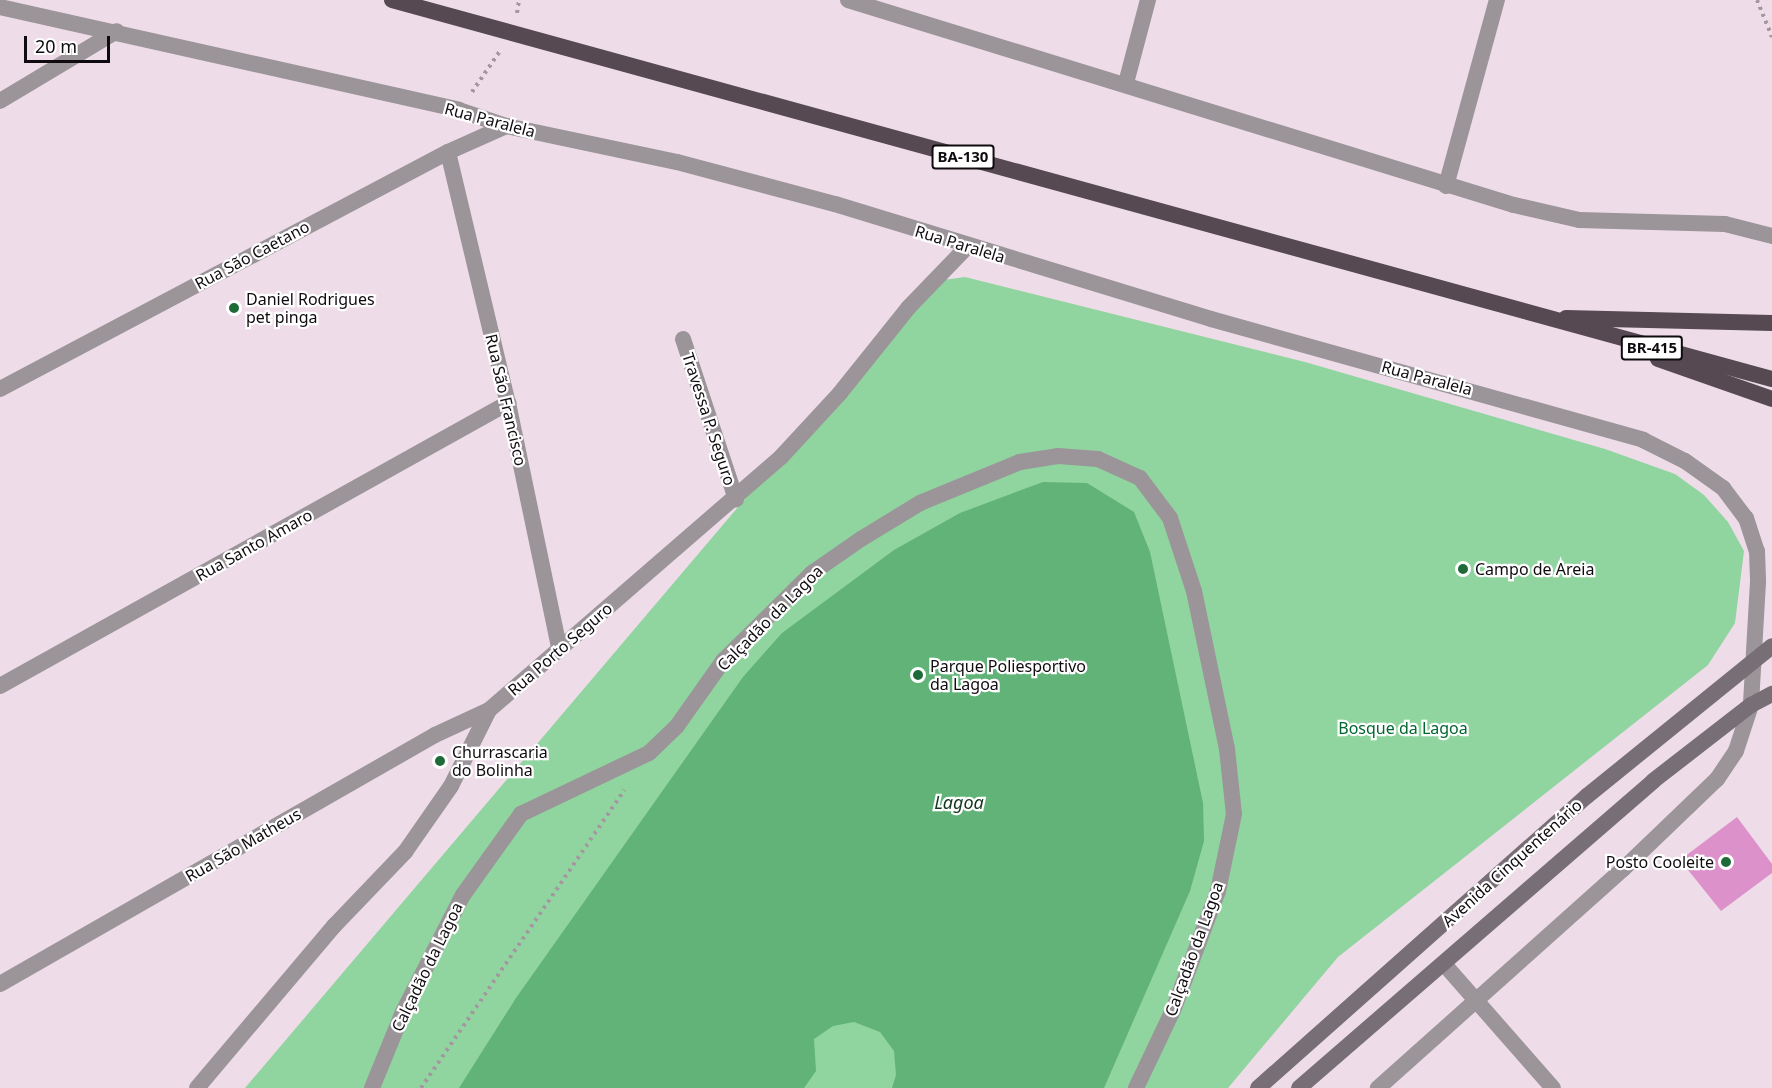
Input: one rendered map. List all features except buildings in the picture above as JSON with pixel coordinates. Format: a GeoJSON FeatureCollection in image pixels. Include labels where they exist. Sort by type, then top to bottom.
{"type":"FeatureCollection","features":[{"type":"Feature","properties":{"kind":"highway","name":"BA-130"},"geometry":{"type":"LineString","coordinates":[[392,0],[514,31],[1532,316]]}},
{"type":"Feature","properties":{"kind":"highway"},"geometry":{"type":"LineString","coordinates":[[1532,316],[1697,324],[1772,323]]}},
{"type":"Feature","properties":{"kind":"highway"},"geometry":{"type":"LineString","coordinates":[[1532,316],[1772,399]]}},
{"type":"Feature","properties":{"kind":"highway","name":"BR-415"},"geometry":{"type":"LineString","coordinates":[[1532,316],[1772,380]]}},
{"type":"Feature","properties":{"kind":"main road","name":"Avenida Cinquentenário"},"geometry":{"type":"LineString","coordinates":[[1258,1088],[1587,796],[1772,646]]}},
{"type":"Feature","properties":{"kind":"main road","name":"Avenida Cinquentenário"},"geometry":{"type":"LineString","coordinates":[[1299,1088],[1653,781],[1751,705],[1772,694]]}},
{"type":"Feature","properties":{"kind":"street"},"geometry":{"type":"LineString","coordinates":[[848,0],[1126,83],[1446,186],[1579,220],[1725,224],[1772,236]]}},
{"type":"Feature","properties":{"kind":"street"},"geometry":{"type":"LineString","coordinates":[[1126,83],[1148,0]]}},
{"type":"Feature","properties":{"kind":"street"},"geometry":{"type":"LineString","coordinates":[[1446,186],[1497,0]]}},
{"type":"Feature","properties":{"kind":"street","name":"Rua Paralela"},"geometry":{"type":"LineString","coordinates":[[0,7],[117,31],[459,110],[506,126],[677,162],[835,204],[967,247],[1632,437],[1685,461],[1723,488],[1746,518],[1757,551],[1751,705],[1736,751],[1717,779],[1478,1002],[1378,1088]]}},
{"type":"Feature","properties":{"kind":"street"},"geometry":{"type":"LineString","coordinates":[[0,100],[117,31]]}},
{"type":"Feature","properties":{"kind":"street","name":"Rua São Caetano"},"geometry":{"type":"LineString","coordinates":[[0,389],[448,152],[506,126]]}},
{"type":"Feature","properties":{"kind":"street","name":"Rua São Francisco"},"geometry":{"type":"LineString","coordinates":[[448,152],[508,403],[559,648]]}},
{"type":"Feature","properties":{"kind":"street","name":"Rua Porto Seguro"},"geometry":{"type":"LineString","coordinates":[[197,1088],[334,926],[405,852],[451,786],[489,710],[736,499],[802,435],[908,308],[967,247]]}},
{"type":"Feature","properties":{"kind":"street","name":"Travessa P. Seguro"},"geometry":{"type":"LineString","coordinates":[[683,339],[736,499]]}},
{"type":"Feature","properties":{"kind":"street","name":"Rua Santo Amaro"},"geometry":{"type":"LineString","coordinates":[[0,686],[508,403]]}},
{"type":"Feature","properties":{"kind":"street","name":"Calçadão da Lagoa"},"geometry":{"type":"LineString","coordinates":[[372,1088],[403,1012],[463,895],[521,814],[650,753],[677,726],[723,661],[812,573],[920,503],[1020,462],[1058,456],[1098,459],[1140,478],[1170,518],[1194,591],[1227,749],[1234,814],[1218,891],[1174,1008],[1136,1088]]}},
{"type":"Feature","properties":{"kind":"street","name":"Rua São Matheus"},"geometry":{"type":"LineString","coordinates":[[0,984],[435,735],[489,710]]}},
{"type":"Feature","properties":{"kind":"street"},"geometry":{"type":"LineString","coordinates":[[1444,964],[1553,1088]]}},
{"type":"Feature","properties":{"kind":"path"},"geometry":{"type":"LineString","coordinates":[[1757,0],[1772,37]]}},
{"type":"Feature","properties":{"kind":"path"},"geometry":{"type":"LineString","coordinates":[[459,110],[514,31]]}},
{"type":"Feature","properties":{"kind":"path"},"geometry":{"type":"LineString","coordinates":[[421,1088],[650,753]]}},
{"type":"Feature","properties":{"kind":"green space","name":"Parque Poliesportivo da Lagoa"},"geometry":{"type":"Polygon","coordinates":[[[965,277],[1305,362],[1605,449],[1675,474],[1704,495],[1728,522],[1744,551],[1735,623],[1708,665],[1338,957],[1228,1088],[245,1088],[929,282],[965,277]]]}},
{"type":"Feature","properties":{"kind":"water","name":"Lagoa"},"geometry":{"type":"Polygon","coordinates":[[[1043,482],[1087,483],[1134,512],[1150,552],[1203,803],[1204,841],[1190,891],[1104,1088],[892,1088],[896,1075],[894,1051],[880,1032],[854,1022],[833,1026],[814,1039],[816,1071],[804,1088],[459,1088],[516,998],[743,677],[782,633],[894,550],[960,513],[1043,482]]]}},
{"type":"Feature","properties":{"kind":"place","name":"Daniel Rodrigues pet pinga"},"geometry":{"type":"Point","coordinates":[234,308]}},
{"type":"Feature","properties":{"kind":"place","name":"Campo de Areia"},"geometry":{"type":"Point","coordinates":[1463,569]}},
{"type":"Feature","properties":{"kind":"place","name":"Parque Poliesportivo da Lagoa"},"geometry":{"type":"Point","coordinates":[918,675]}},
{"type":"Feature","properties":{"kind":"place","name":"Churrascaria do Bolinha"},"geometry":{"type":"Point","coordinates":[440,761]}},
{"type":"Feature","properties":{"kind":"place","name":"Posto Cooleite"},"geometry":{"type":"Point","coordinates":[1726,862]}},
{"type":"Feature","properties":{"kind":"park label","name":"Bosque da Lagoa"},"geometry":{"type":"Point","coordinates":[1403,728]}}]}
